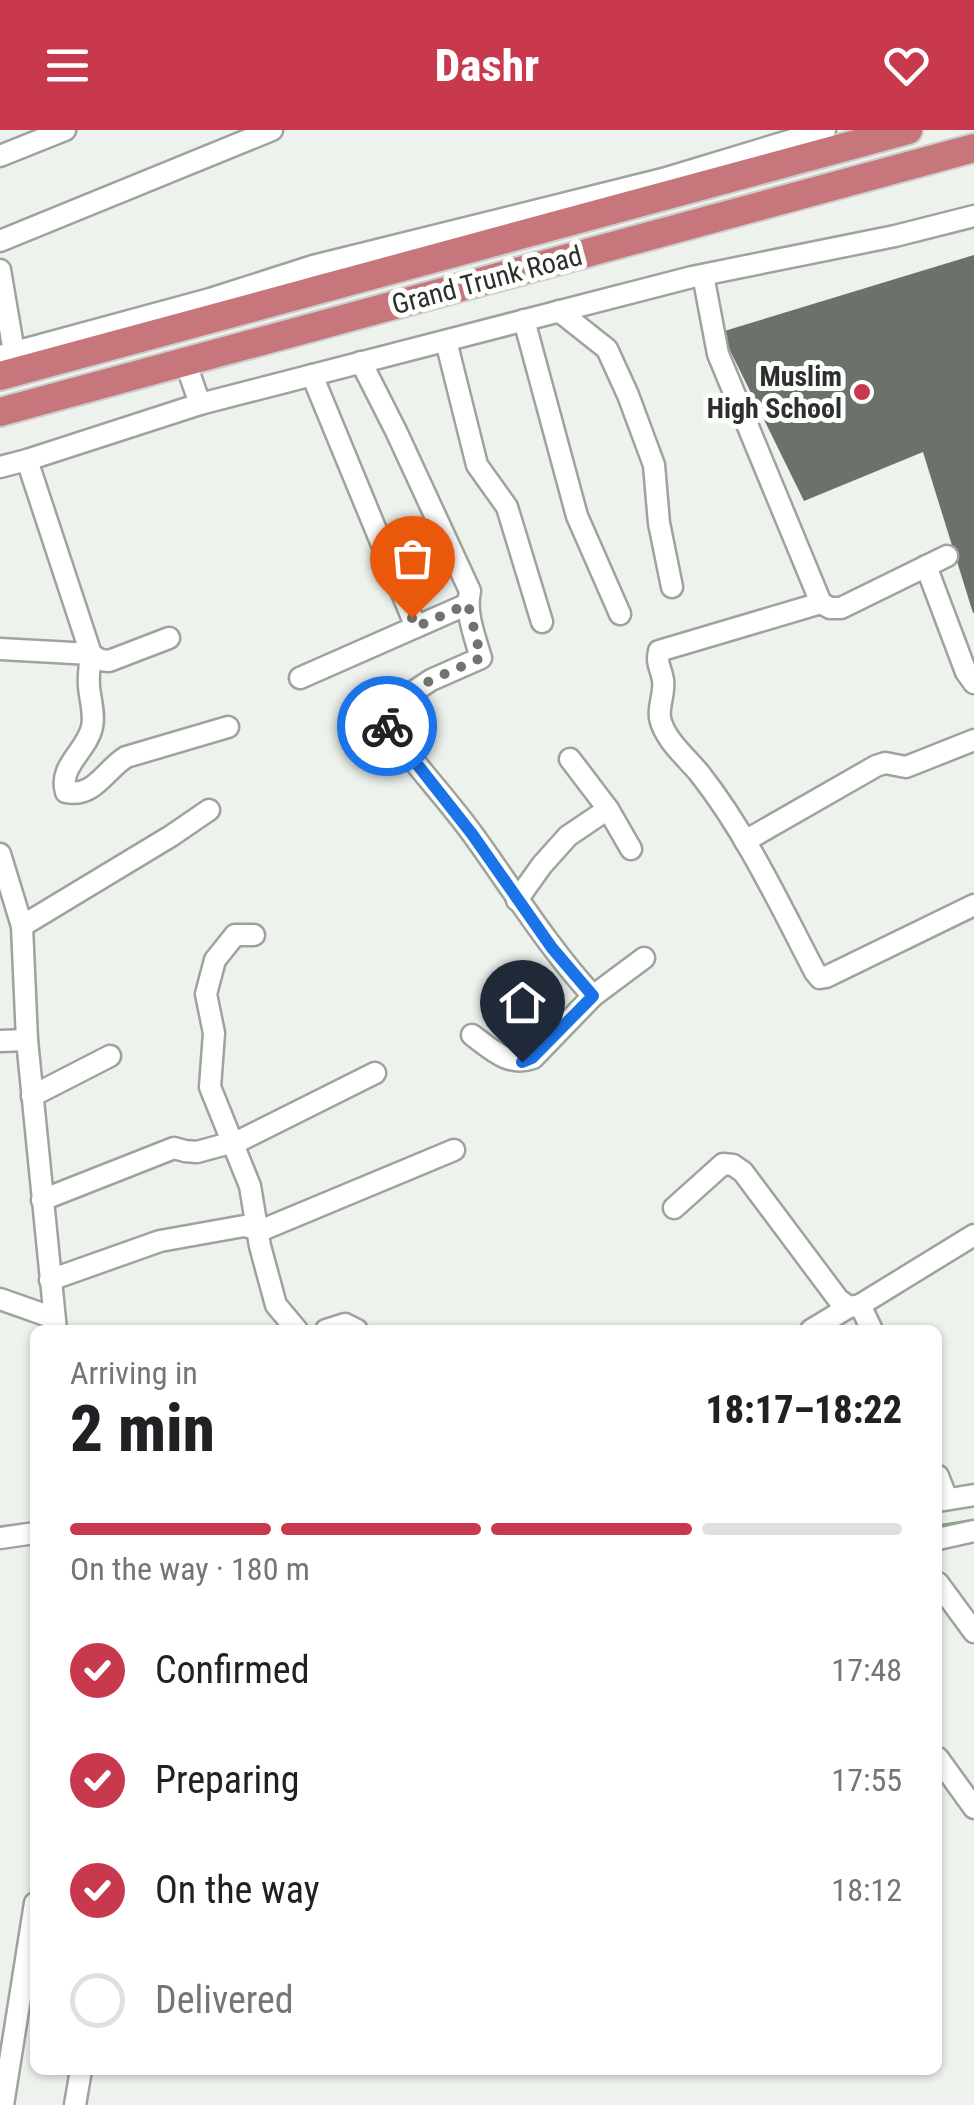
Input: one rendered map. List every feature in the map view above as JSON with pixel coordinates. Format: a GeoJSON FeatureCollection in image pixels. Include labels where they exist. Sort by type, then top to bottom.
{"type":"FeatureCollection","features":[{"type":"Feature","properties":{"kind":"highway","name":"Grand Trunk Road"},"geometry":{"type":"LineString","coordinates":[[4,361],[908,130]]}},
{"type":"Feature","properties":{"kind":"highway","name":"Grand Trunk Road"},"geometry":{"type":"LineString","coordinates":[[0,412],[974,148]]}},
{"type":"Feature","properties":{"kind":"street"},"geometry":{"type":"LineString","coordinates":[[0,156],[64,130]]}},
{"type":"Feature","properties":{"kind":"street"},"geometry":{"type":"LineString","coordinates":[[0,270],[4,361],[313,266],[663,179],[825,130]]}},
{"type":"Feature","properties":{"kind":"street"},"geometry":{"type":"LineString","coordinates":[[0,241],[264,131]]}},
{"type":"Feature","properties":{"kind":"street"},"geometry":{"type":"LineString","coordinates":[[0,467],[200,404],[446,340],[702,275],[974,216]]}},
{"type":"Feature","properties":{"kind":"street"},"geometry":{"type":"LineString","coordinates":[[702,275],[718,354],[821,603],[840,608],[947,556]]}},
{"type":"Feature","properties":{"kind":"street"},"geometry":{"type":"LineString","coordinates":[[558,312],[607,349],[628,395],[654,465],[659,523],[672,588]]}},
{"type":"Feature","properties":{"kind":"street"},"geometry":{"type":"LineString","coordinates":[[524,320],[577,516],[620,614]]}},
{"type":"Feature","properties":{"kind":"street"},"geometry":{"type":"LineString","coordinates":[[446,340],[477,465],[508,506],[542,622]]}},
{"type":"Feature","properties":{"kind":"street"},"geometry":{"type":"LineString","coordinates":[[186,361],[200,404]]}},
{"type":"Feature","properties":{"kind":"street"},"geometry":{"type":"LineString","coordinates":[[362,362],[470,592],[468,604],[481,658],[431,680],[380,714],[394,738],[472,834],[552,948],[593,996]]}},
{"type":"Feature","properties":{"kind":"street"},"geometry":{"type":"LineString","coordinates":[[312,375],[416,627]]}},
{"type":"Feature","properties":{"kind":"street"},"geometry":{"type":"LineString","coordinates":[[27,460],[91,654],[89,687],[94,723],[66,773],[66,792],[88,791],[126,757],[228,727]]}},
{"type":"Feature","properties":{"kind":"street"},"geometry":{"type":"LineString","coordinates":[[926,566],[966,672],[974,683]]}},
{"type":"Feature","properties":{"kind":"street"},"geometry":{"type":"LineString","coordinates":[[821,603],[659,651],[656,662],[663,681],[660,712],[669,738],[712,789],[745,841],[820,978],[974,905]]}},
{"type":"Feature","properties":{"kind":"street"},"geometry":{"type":"LineString","coordinates":[[300,678],[468,604]]}},
{"type":"Feature","properties":{"kind":"street"},"geometry":{"type":"LineString","coordinates":[[0,650],[91,654],[110,661],[169,638]]}},
{"type":"Feature","properties":{"kind":"street"},"geometry":{"type":"LineString","coordinates":[[745,841],[876,766],[906,767],[974,740]]}},
{"type":"Feature","properties":{"kind":"street"},"geometry":{"type":"LineString","coordinates":[[570,759],[608,809],[631,849]]}},
{"type":"Feature","properties":{"kind":"street"},"geometry":{"type":"LineString","coordinates":[[517,900],[568,836],[608,809]]}},
{"type":"Feature","properties":{"kind":"street"},"geometry":{"type":"LineString","coordinates":[[22,926],[210,810]]}},
{"type":"Feature","properties":{"kind":"street"},"geometry":{"type":"LineString","coordinates":[[0,854],[3,878],[22,926],[26,1040],[55,1324]]}},
{"type":"Feature","properties":{"kind":"street"},"geometry":{"type":"LineString","coordinates":[[254,936],[235,935],[220,950],[209,976],[206,994],[214,1033],[210,1087],[252,1193],[256,1228],[276,1305],[292,1325]]}},
{"type":"Feature","properties":{"kind":"street"},"geometry":{"type":"LineString","coordinates":[[472,1035],[508,1060],[522,1062],[532,1058],[593,996],[644,958]]}},
{"type":"Feature","properties":{"kind":"street"},"geometry":{"type":"LineString","coordinates":[[0,1042],[26,1040]]}},
{"type":"Feature","properties":{"kind":"street"},"geometry":{"type":"LineString","coordinates":[[32,1096],[110,1056]]}},
{"type":"Feature","properties":{"kind":"street"},"geometry":{"type":"LineString","coordinates":[[42,1200],[174,1148],[197,1152],[232,1142],[375,1074]]}},
{"type":"Feature","properties":{"kind":"street"},"geometry":{"type":"LineString","coordinates":[[50,1280],[160,1241],[244,1226],[262,1230],[454,1150]]}},
{"type":"Feature","properties":{"kind":"street"},"geometry":{"type":"LineString","coordinates":[[674,1208],[723,1164],[733,1165],[743,1172],[838,1299],[855,1306],[868,1325]]}},
{"type":"Feature","properties":{"kind":"street"},"geometry":{"type":"LineString","coordinates":[[821,1325],[974,1235]]}},
{"type":"Feature","properties":{"kind":"street"},"geometry":{"type":"LineString","coordinates":[[0,1298],[55,1324]]}},
{"type":"Feature","properties":{"kind":"street"},"geometry":{"type":"LineString","coordinates":[[942,1500],[974,1495]]}},
{"type":"Feature","properties":{"kind":"street"},"geometry":{"type":"LineString","coordinates":[[942,1537],[974,1531]]}},
{"type":"Feature","properties":{"kind":"street"},"geometry":{"type":"LineString","coordinates":[[0,1538],[30,1534]]}},
{"type":"Feature","properties":{"kind":"street"},"geometry":{"type":"LineString","coordinates":[[942,1588],[974,1632]]}},
{"type":"Feature","properties":{"kind":"street"},"geometry":{"type":"LineString","coordinates":[[942,1764],[974,1808]]}},
{"type":"Feature","properties":{"kind":"street"},"geometry":{"type":"LineString","coordinates":[[3,2105],[28,1986]]}},
{"type":"Feature","properties":{"kind":"street"},"geometry":{"type":"LineString","coordinates":[[76,2105],[80,2075]]}},
{"type":"Feature","properties":{"kind":"building","name":"Muslim High School"},"geometry":{"type":"Polygon","coordinates":[[[974,255],[973,613],[923,452],[804,501],[721,332],[974,255]]]}},
{"type":"Feature","properties":{"kind":"waterway"},"geometry":{"type":"LineString","coordinates":[[942,1526],[969,1522]]}},
{"type":"Feature","properties":{"kind":"way so far"},"geometry":{"type":"LineString","coordinates":[[387,726],[380,714],[431,680],[481,658],[468,604],[416,627],[412,618]]}},
{"type":"Feature","properties":{"kind":"place","name":"Muslim High School"},"geometry":{"type":"Point","coordinates":[862,392]}},
{"type":"Feature","properties":{"kind":"route"},"geometry":{"type":"LineString","coordinates":[[387,726],[472,834],[552,948],[593,996],[532,1058],[522,1062]]}}]}
